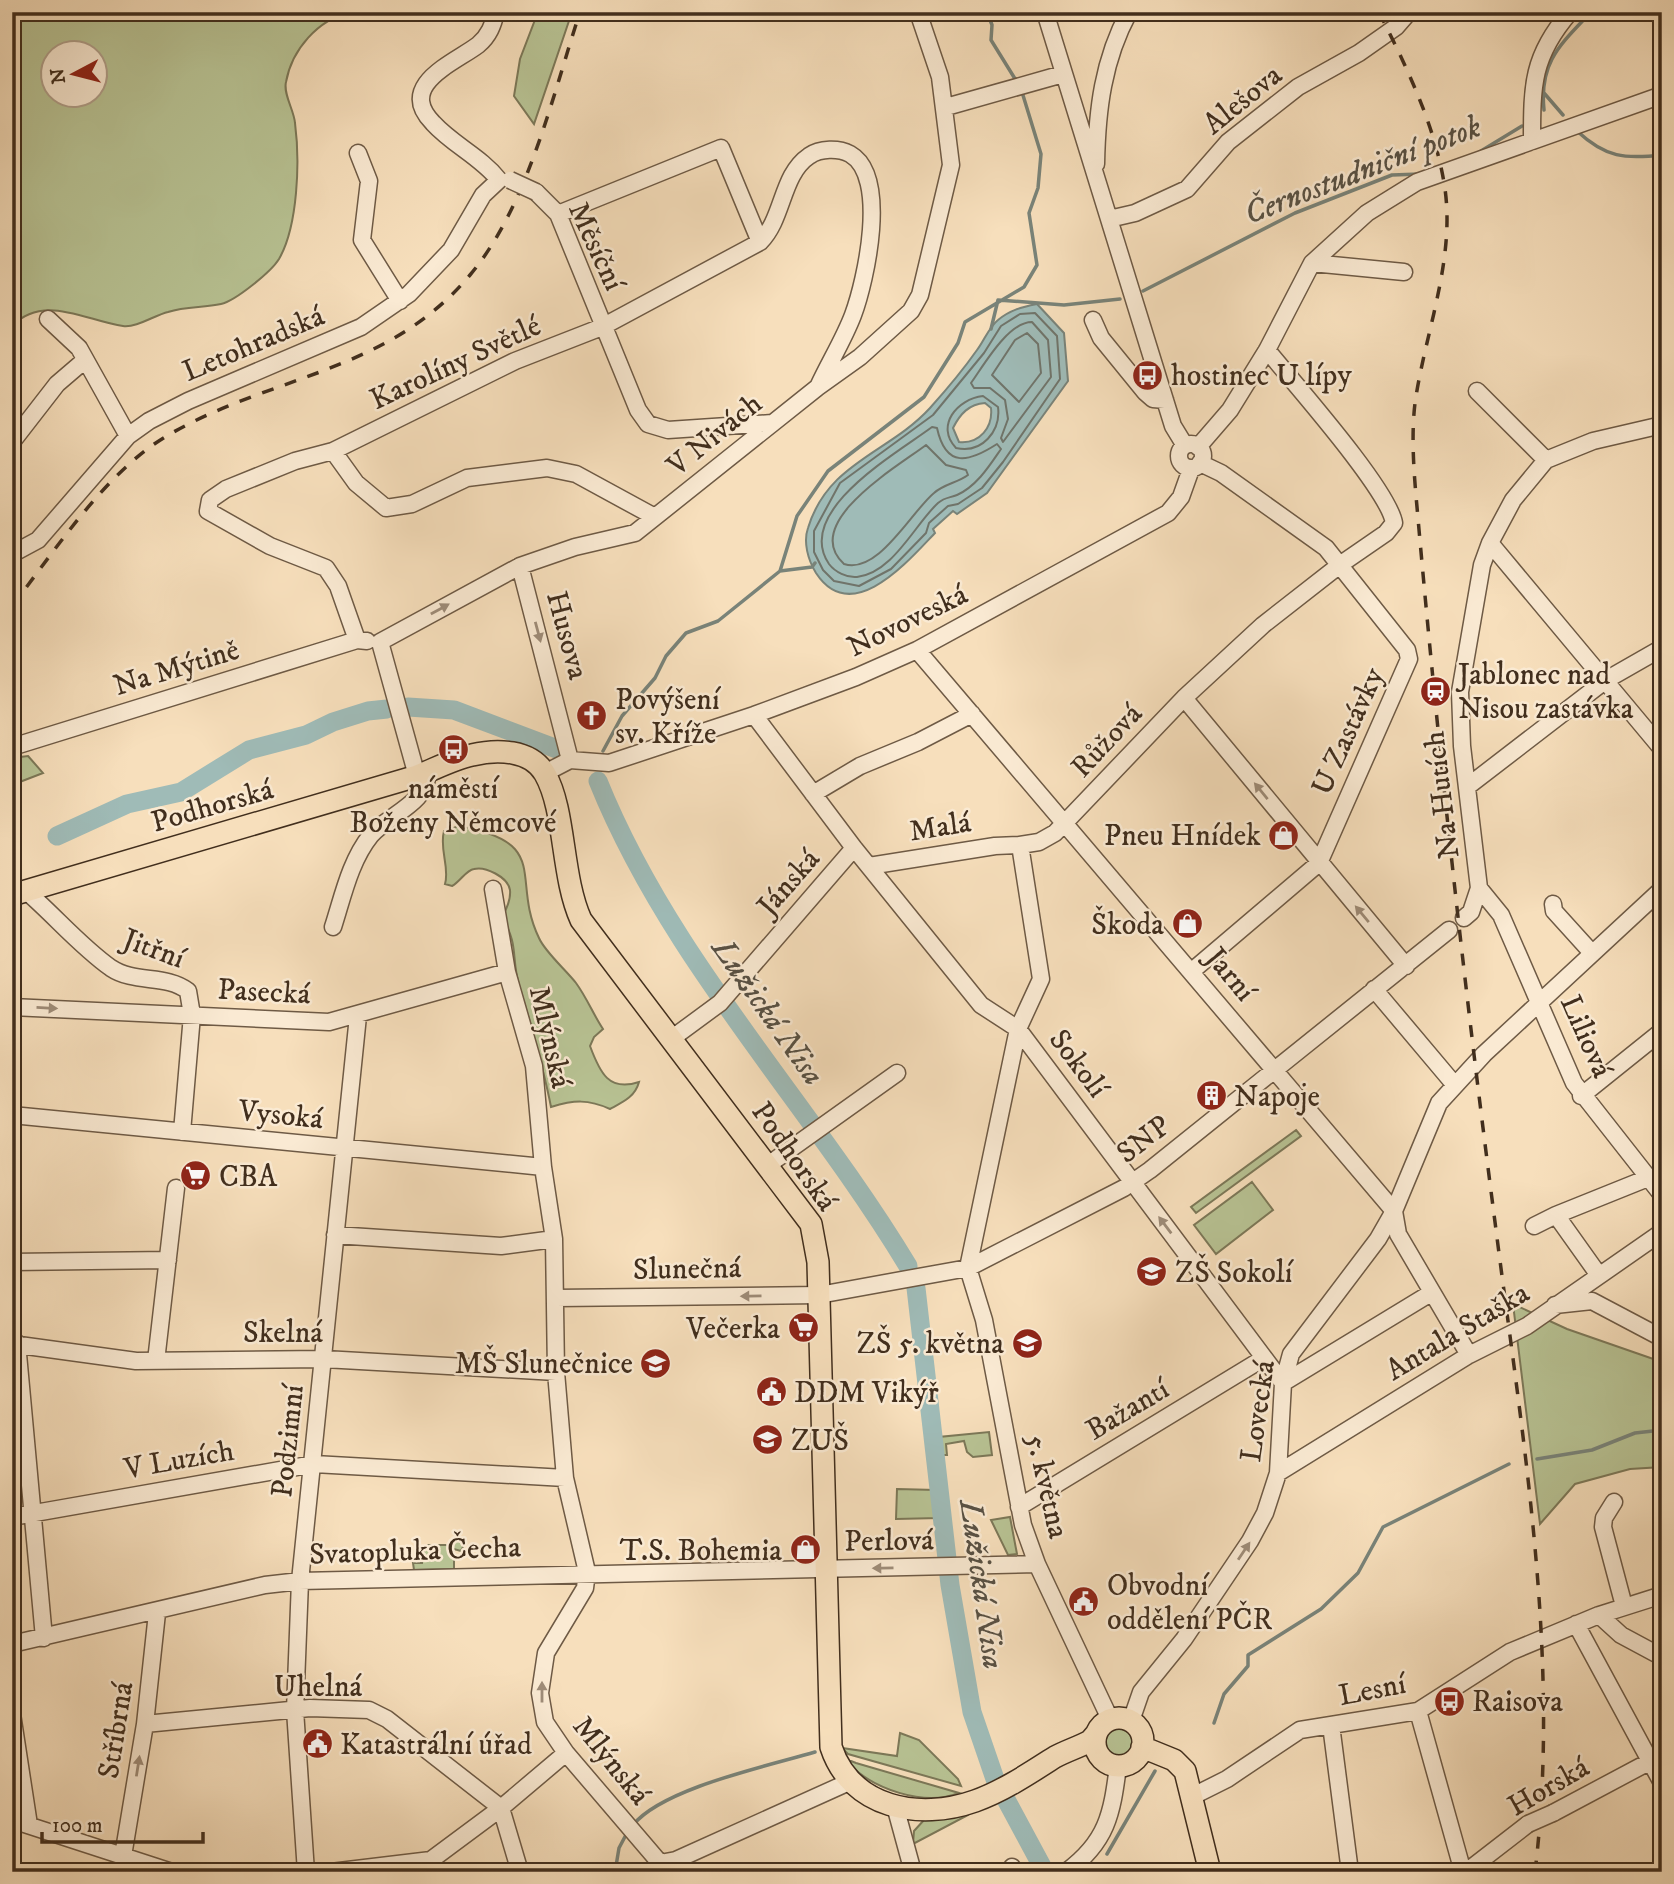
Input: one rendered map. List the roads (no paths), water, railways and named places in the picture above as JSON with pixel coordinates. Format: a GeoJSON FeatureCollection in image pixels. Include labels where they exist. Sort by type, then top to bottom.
{"type":"FeatureCollection","features":[{"type":"Feature","properties":{"kind":"main road","name":"Podhorská"},"geometry":{"type":"LineString","coordinates":[[19,893],[422,774],[470,755],[507,751],[521,755],[545,773],[570,888],[581,920],[811,1224],[816,1241],[820,1295],[831,1747],[849,1782]]}},
{"type":"Feature","properties":{"kind":"main road"},"geometry":{"type":"LineString","coordinates":[[1116,1718],[1142,1735],[1148,1751],[1181,1766],[1193,1796],[1210,1872]]}},
{"type":"Feature","properties":{"kind":"main road"},"geometry":{"type":"LineString","coordinates":[[1112,1768],[1095,1748],[1116,1718]]}},
{"type":"Feature","properties":{"kind":"main road"},"geometry":{"type":"LineString","coordinates":[[849,1782],[873,1798],[900,1807],[956,1805],[987,1795],[1090,1741],[1116,1718]]}},
{"type":"Feature","properties":{"kind":"main road"},"geometry":{"type":"LineString","coordinates":[[1034,1771],[1076,1760],[1112,1768],[1134,1761],[1148,1751]]}},
{"type":"Feature","properties":{"kind":"street","name":"Měsíční"},"geometry":{"type":"LineString","coordinates":[[496,12],[492,29],[479,44],[438,70],[423,88],[423,106],[432,122],[504,180],[536,192],[558,214],[602,327],[638,410],[648,424],[668,430],[772,423]]}},
{"type":"Feature","properties":{"kind":"street","name":"V Nivách"},"geometry":{"type":"LineString","coordinates":[[380,642],[520,566],[575,547],[635,533],[818,387],[860,357],[911,312],[920,295],[951,165],[946,107],[940,77],[918,12]]}},
{"type":"Feature","properties":{"kind":"street"},"geometry":{"type":"LineString","coordinates":[[1045,12],[1172,426],[1193,456]]}},
{"type":"Feature","properties":{"kind":"street"},"geometry":{"type":"LineString","coordinates":[[1096,180],[1100,90],[1115,40],[1129,12]]}},
{"type":"Feature","properties":{"kind":"street","name":"Alešova"},"geometry":{"type":"LineString","coordinates":[[1109,219],[1135,213],[1187,189],[1228,142],[1298,87],[1359,54],[1396,27],[1409,12]]}},
{"type":"Feature","properties":{"kind":"street"},"geometry":{"type":"LineString","coordinates":[[1532,141],[1532,100],[1537,61],[1570,12]]}},
{"type":"Feature","properties":{"kind":"street"},"geometry":{"type":"LineString","coordinates":[[946,107],[1063,74]]}},
{"type":"Feature","properties":{"kind":"street"},"geometry":{"type":"LineString","coordinates":[[1312,263],[1367,213],[1417,182],[1662,96]]}},
{"type":"Feature","properties":{"kind":"street"},"geometry":{"type":"LineString","coordinates":[[558,214],[721,148],[760,242],[773,230],[794,173],[810,155],[826,149],[845,151],[863,164],[872,186],[864,278],[852,317],[818,387]]}},
{"type":"Feature","properties":{"kind":"street"},"geometry":{"type":"LineString","coordinates":[[358,153],[369,181],[362,240],[400,301]]}},
{"type":"Feature","properties":{"kind":"street","name":"Letohradská"},"geometry":{"type":"LineString","coordinates":[[12,554],[38,540],[128,436],[188,401],[361,327],[400,301],[451,250],[483,195],[504,180]]}},
{"type":"Feature","properties":{"kind":"street","name":"Karolíny Světlé"},"geometry":{"type":"LineString","coordinates":[[356,640],[338,586],[326,568],[270,546],[208,511],[210,500],[226,488],[295,461],[333,450],[515,361],[602,327],[760,242]]}},
{"type":"Feature","properties":{"kind":"street"},"geometry":{"type":"LineString","coordinates":[[1312,263],[1404,272]]}},
{"type":"Feature","properties":{"kind":"street","name":"Novoveská"},"geometry":{"type":"LineString","coordinates":[[570,760],[609,763],[754,715],[917,650],[1168,513],[1181,497],[1193,456],[1230,410],[1267,350],[1312,263]]}},
{"type":"Feature","properties":{"kind":"street"},"geometry":{"type":"LineString","coordinates":[[48,319],[79,348],[128,436]]}},
{"type":"Feature","properties":{"kind":"street"},"geometry":{"type":"LineString","coordinates":[[1093,320],[1101,338],[1145,393],[1153,399],[1165,400]]}},
{"type":"Feature","properties":{"kind":"street","name":"Růžová"},"geometry":{"type":"LineString","coordinates":[[1020,845],[1039,842],[1066,823],[1184,698],[1263,625],[1341,564],[1386,533],[1394,523],[1392,511],[1359,464],[1267,350]]}},
{"type":"Feature","properties":{"kind":"street"},"geometry":{"type":"LineString","coordinates":[[12,442],[57,384],[85,360]]}},
{"type":"Feature","properties":{"kind":"street"},"geometry":{"type":"LineString","coordinates":[[1477,391],[1546,460]]}},
{"type":"Feature","properties":{"kind":"street","name":"Na Hutích"},"geometry":{"type":"LineString","coordinates":[[1479,888],[1467,788],[1460,692],[1482,565],[1490,543],[1513,500],[1546,460],[1593,441],[1662,425]]}},
{"type":"Feature","properties":{"kind":"street"},"geometry":{"type":"LineString","coordinates":[[333,450],[356,483],[386,508],[412,504],[467,478],[547,468],[576,474],[655,517]]}},
{"type":"Feature","properties":{"kind":"street","name":"U Zastávky"},"geometry":{"type":"LineString","coordinates":[[1192,971],[1319,863],[1409,659],[1407,650],[1341,564],[1315,540],[1193,456]]}},
{"type":"Feature","properties":{"kind":"street"},"geometry":{"type":"LineString","coordinates":[[1490,543],[1662,749]]}},
{"type":"Feature","properties":{"kind":"street","name":"Husova"},"geometry":{"type":"LineString","coordinates":[[520,566],[563,723],[570,760]]}},
{"type":"Feature","properties":{"kind":"street","name":"Na Mýtině"},"geometry":{"type":"LineString","coordinates":[[12,747],[356,640],[380,642]]}},
{"type":"Feature","properties":{"kind":"street"},"geometry":{"type":"LineString","coordinates":[[333,926],[359,855],[372,834],[428,783],[422,774],[380,642]]}},
{"type":"Feature","properties":{"kind":"street"},"geometry":{"type":"LineString","coordinates":[[1467,788],[1606,680],[1662,648]]}},
{"type":"Feature","properties":{"kind":"street","name":"Jarní"},"geometry":{"type":"LineString","coordinates":[[917,650],[1394,1211],[1398,1234],[1469,1355]]}},
{"type":"Feature","properties":{"kind":"street"},"geometry":{"type":"LineString","coordinates":[[1184,698],[1406,966]]}},
{"type":"Feature","properties":{"kind":"street"},"geometry":{"type":"LineString","coordinates":[[813,794],[860,766],[918,742],[972,714]]}},
{"type":"Feature","properties":{"kind":"street","name":"Sokolí"},"geometry":{"type":"LineString","coordinates":[[754,715],[854,848],[981,1005],[1018,1029],[1283,1383]]}},
{"type":"Feature","properties":{"kind":"street"},"geometry":{"type":"LineString","coordinates":[[545,773],[570,760]]}},
{"type":"Feature","properties":{"kind":"street"},"geometry":{"type":"LineString","coordinates":[[968,1268],[1018,1029],[1041,979],[1042,969],[1020,845]]}},
{"type":"Feature","properties":{"kind":"street","name":"Malá"},"geometry":{"type":"LineString","coordinates":[[869,866],[995,846],[1020,845]]}},
{"type":"Feature","properties":{"kind":"street","name":"Jánská"},"geometry":{"type":"LineString","coordinates":[[671,1039],[725,997],[854,848]]}},
{"type":"Feature","properties":{"kind":"street"},"geometry":{"type":"LineString","coordinates":[[1464,918],[1471,912],[1479,888]]}},
{"type":"Feature","properties":{"kind":"street","name":"Liliová"},"geometry":{"type":"LineString","coordinates":[[1479,888],[1501,915],[1581,1096],[1662,1195]]}},
{"type":"Feature","properties":{"kind":"street","name":"Mlýnská"},"geometry":{"type":"LineString","coordinates":[[493,889],[507,972],[534,1066],[543,1167],[554,1239],[556,1372],[565,1479],[587,1572],[585,1588],[546,1654],[540,1693],[545,1721],[566,1753],[662,1868],[849,1782]]}},
{"type":"Feature","properties":{"kind":"street","name":"Lovecká"},"geometry":{"type":"LineString","coordinates":[[1116,1718],[1184,1639],[1250,1541],[1265,1513],[1278,1473],[1283,1383],[1291,1354],[1378,1239],[1394,1211],[1439,1103],[1454,1084],[1540,1001],[1662,889]]}},
{"type":"Feature","properties":{"kind":"street","name":"Jitřní"},"geometry":{"type":"LineString","coordinates":[[19,893],[112,968],[131,976],[176,982],[188,991],[192,1015],[182,1132]]}},
{"type":"Feature","properties":{"kind":"street"},"geometry":{"type":"LineString","coordinates":[[1553,904],[1554,911],[1592,953]]}},
{"type":"Feature","properties":{"kind":"street","name":"SNP"},"geometry":{"type":"LineString","coordinates":[[820,1295],[968,1268],[1134,1181],[1450,930]]}},
{"type":"Feature","properties":{"kind":"street","name":"Pasecká"},"geometry":{"type":"LineString","coordinates":[[12,1006],[329,1021],[358,1016],[507,972]]}},
{"type":"Feature","properties":{"kind":"street"},"geometry":{"type":"LineString","coordinates":[[1374,989],[1454,1084]]}},
{"type":"Feature","properties":{"kind":"street","name":"Podzimní"},"geometry":{"type":"LineString","coordinates":[[306,1872],[295,1710],[300,1581],[358,1016]]}},
{"type":"Feature","properties":{"kind":"street"},"geometry":{"type":"LineString","coordinates":[[1581,1096],[1662,1031]]}},
{"type":"Feature","properties":{"kind":"street"},"geometry":{"type":"LineString","coordinates":[[768,1164],[897,1073]]}},
{"type":"Feature","properties":{"kind":"street","name":"Vysoká"},"geometry":{"type":"LineString","coordinates":[[12,1115],[543,1167]]}},
{"type":"Feature","properties":{"kind":"street"},"geometry":{"type":"LineString","coordinates":[[1534,1226],[1556,1214],[1648,1178]]}},
{"type":"Feature","properties":{"kind":"street"},"geometry":{"type":"LineString","coordinates":[[156,1361],[176,1188]]}},
{"type":"Feature","properties":{"kind":"street"},"geometry":{"type":"LineString","coordinates":[[1556,1214],[1598,1274]]}},
{"type":"Feature","properties":{"kind":"street","name":"Antala Staška"},"geometry":{"type":"LineString","coordinates":[[1278,1473],[1469,1355],[1527,1326],[1598,1274],[1662,1232]]}},
{"type":"Feature","properties":{"kind":"street"},"geometry":{"type":"LineString","coordinates":[[335,1234],[501,1247],[554,1239]]}},
{"type":"Feature","properties":{"kind":"street"},"geometry":{"type":"LineString","coordinates":[[12,1262],[168,1260]]}},
{"type":"Feature","properties":{"kind":"street","name":"5. května"},"geometry":{"type":"LineString","coordinates":[[968,1268],[984,1320],[1019,1507],[1037,1564],[1116,1718]]}},
{"type":"Feature","properties":{"kind":"street"},"geometry":{"type":"LineString","coordinates":[[1283,1383],[1432,1293]]}},
{"type":"Feature","properties":{"kind":"street","name":"Slunečná"},"geometry":{"type":"LineString","coordinates":[[556,1298],[820,1295]]}},
{"type":"Feature","properties":{"kind":"street"},"geometry":{"type":"LineString","coordinates":[[1554,1306],[1592,1301],[1662,1338]]}},
{"type":"Feature","properties":{"kind":"street"},"geometry":{"type":"LineString","coordinates":[[14,1343],[44,1638]]}},
{"type":"Feature","properties":{"kind":"street","name":"Skelná"},"geometry":{"type":"LineString","coordinates":[[14,1343],[156,1361],[324,1359],[556,1372]]}},
{"type":"Feature","properties":{"kind":"street","name":"Bažantí"},"geometry":{"type":"LineString","coordinates":[[1019,1507],[1264,1357]]}},
{"type":"Feature","properties":{"kind":"street","name":"V Luzích"},"geometry":{"type":"LineString","coordinates":[[12,1517],[313,1464],[565,1479]]}},
{"type":"Feature","properties":{"kind":"street"},"geometry":{"type":"LineString","coordinates":[[1614,1502],[1604,1518],[1603,1527],[1624,1606]]}},
{"type":"Feature","properties":{"kind":"street","name":"Perlová"},"geometry":{"type":"LineString","coordinates":[[827,1569],[1037,1564]]}},
{"type":"Feature","properties":{"kind":"street","name":"Svatopluka Čecha"},"geometry":{"type":"LineString","coordinates":[[12,1644],[157,1613],[265,1585],[300,1581],[587,1572],[827,1569]]}},
{"type":"Feature","properties":{"kind":"street","name":"Lesní"},"geometry":{"type":"LineString","coordinates":[[1193,1796],[1227,1779],[1300,1730],[1418,1711],[1510,1652],[1599,1615],[1662,1595]]}},
{"type":"Feature","properties":{"kind":"street","name":"Stříbrná"},"geometry":{"type":"LineString","coordinates":[[123,1856],[145,1724],[157,1613]]}},
{"type":"Feature","properties":{"kind":"street"},"geometry":{"type":"LineString","coordinates":[[1599,1615],[1621,1635],[1662,1657]]}},
{"type":"Feature","properties":{"kind":"street"},"geometry":{"type":"LineString","coordinates":[[1576,1625],[1656,1758],[1662,1783]]}},
{"type":"Feature","properties":{"kind":"street","name":"Uhelná"},"geometry":{"type":"LineString","coordinates":[[145,1724],[295,1710],[369,1710],[387,1719],[501,1808]]}},
{"type":"Feature","properties":{"kind":"street"},"geometry":{"type":"LineString","coordinates":[[1418,1711],[1465,1872]]}},
{"type":"Feature","properties":{"kind":"street"},"geometry":{"type":"LineString","coordinates":[[12,1714],[29,1825]]}},
{"type":"Feature","properties":{"kind":"street"},"geometry":{"type":"LineString","coordinates":[[1332,1725],[1350,1872]]}},
{"type":"Feature","properties":{"kind":"street"},"geometry":{"type":"LineString","coordinates":[[331,1872],[433,1866],[566,1753]]}},
{"type":"Feature","properties":{"kind":"street","name":"Horská"},"geometry":{"type":"LineString","coordinates":[[1465,1872],[1528,1824],[1656,1758]]}},
{"type":"Feature","properties":{"kind":"street"},"geometry":{"type":"LineString","coordinates":[[1066,1872],[1098,1841],[1112,1810],[1112,1768]]}},
{"type":"Feature","properties":{"kind":"street"},"geometry":{"type":"LineString","coordinates":[[900,1807],[906,1852],[913,1872]]}},
{"type":"Feature","properties":{"kind":"street"},"geometry":{"type":"LineString","coordinates":[[501,1808],[520,1872]]}},
{"type":"Feature","properties":{"kind":"street"},"geometry":{"type":"LineString","coordinates":[[12,1820],[172,1872]]}},
{"type":"Feature","properties":{"kind":"water"},"geometry":{"type":"Polygon","coordinates":[[[1037,304],[1064,333],[1068,381],[987,493],[957,514],[953,511],[933,529],[935,533],[911,558],[879,584],[863,592],[846,594],[830,588],[813,568],[806,539],[817,506],[830,488],[861,460],[914,423],[930,408],[966,365],[998,320],[1012,311],[1037,304]],[[985,403],[979,404],[962,414],[953,428],[959,442],[973,440],[984,433],[990,422],[991,408],[985,403]]]}},
{"type":"Feature","properties":{"kind":"waterway"},"geometry":{"type":"LineString","coordinates":[[987,12],[992,25],[991,40],[1017,82]]}},
{"type":"Feature","properties":{"kind":"waterway","name":"Černostudniční potok"},"geometry":{"type":"LineString","coordinates":[[1544,110],[1543,93],[1548,67],[1561,45],[1591,12]]}},
{"type":"Feature","properties":{"kind":"waterway"},"geometry":{"type":"LineString","coordinates":[[603,751],[622,716],[655,678],[666,656],[686,633],[718,621],[780,571],[797,516],[828,471],[924,397],[958,343],[965,322],[1024,287],[1037,265],[1029,213],[1038,188],[1041,154],[1022,92]]}},
{"type":"Feature","properties":{"kind":"waterway"},"geometry":{"type":"LineString","coordinates":[[1544,93],[1563,115]]}},
{"type":"Feature","properties":{"kind":"waterway","name":"Černostudniční potok"},"geometry":{"type":"LineString","coordinates":[[1476,154],[1522,126]]}},
{"type":"Feature","properties":{"kind":"waterway"},"geometry":{"type":"LineString","coordinates":[[1577,131],[1597,147],[1616,155],[1662,155]]}},
{"type":"Feature","properties":{"kind":"waterway","name":"Černostudniční potok"},"geometry":{"type":"LineString","coordinates":[[1143,291],[1295,213],[1392,175],[1420,174]]}},
{"type":"Feature","properties":{"kind":"waterway","name":"Černostudniční potok"},"geometry":{"type":"LineString","coordinates":[[991,329],[998,300],[1064,305],[1120,299]]}},
{"type":"Feature","properties":{"kind":"waterway"},"geometry":{"type":"LineString","coordinates":[[780,571],[812,567],[815,563]]}},
{"type":"Feature","properties":{"kind":"waterway","name":"Lužická Nisa"},"geometry":{"type":"LineString","coordinates":[[408,707],[454,710],[557,749]]}},
{"type":"Feature","properties":{"kind":"waterway","name":"Lužická Nisa"},"geometry":{"type":"LineString","coordinates":[[57,836],[127,804],[181,792],[249,750],[306,735],[333,722],[368,711],[387,709]]}},
{"type":"Feature","properties":{"kind":"waterway","name":"Lužická Nisa"},"geometry":{"type":"LineString","coordinates":[[598,781],[628,847],[663,909],[702,970],[828,1146],[908,1266]]}},
{"type":"Feature","properties":{"kind":"waterway","name":"Lužická Nisa"},"geometry":{"type":"LineString","coordinates":[[916,1288],[950,1585],[972,1712],[995,1779],[1045,1872]]}},
{"type":"Feature","properties":{"kind":"waterway"},"geometry":{"type":"LineString","coordinates":[[1537,1459],[1592,1450],[1635,1433],[1662,1430]]}},
{"type":"Feature","properties":{"kind":"waterway"},"geometry":{"type":"LineString","coordinates":[[1214,1723],[1224,1694],[1248,1666],[1248,1655],[1321,1609],[1358,1573],[1383,1527],[1509,1464]]}},
{"type":"Feature","properties":{"kind":"waterway"},"geometry":{"type":"LineString","coordinates":[[633,1825],[667,1800],[691,1789],[815,1752]]}},
{"type":"Feature","properties":{"kind":"waterway"},"geometry":{"type":"LineString","coordinates":[[1107,1854],[1155,1771]]}},
{"type":"Feature","properties":{"kind":"waterway"},"geometry":{"type":"LineString","coordinates":[[615,1872],[619,1848],[628,1831]]}},
{"type":"Feature","properties":{"kind":"railway"},"geometry":{"type":"LineString","coordinates":[[12,606],[101,492],[121,471],[165,437],[205,416],[325,370],[402,333],[437,308],[470,275],[508,217],[523,184],[580,12]]}},
{"type":"Feature","properties":{"kind":"railway"},"geometry":{"type":"LineString","coordinates":[[1379,12],[1428,121],[1445,189],[1446,243],[1438,297],[1415,403],[1414,469],[1462,954],[1535,1546],[1544,1709],[1542,1791],[1535,1872]]}},
{"type":"Feature","properties":{"kind":"place","name":"hostinec U lípy"},"geometry":{"type":"Point","coordinates":[1148,375]}},
{"type":"Feature","properties":{"kind":"place","name":"Jablonec nad Nisou zastávka"},"geometry":{"type":"Point","coordinates":[1435,691]}},
{"type":"Feature","properties":{"kind":"place","name":"Povýšení sv. Kříže"},"geometry":{"type":"Point","coordinates":[592,716]}},
{"type":"Feature","properties":{"kind":"place","name":"náměstí Boženy Němcové"},"geometry":{"type":"Point","coordinates":[453,750]}},
{"type":"Feature","properties":{"kind":"place","name":"Pneu Hnídek"},"geometry":{"type":"Point","coordinates":[1284,835]}},
{"type":"Feature","properties":{"kind":"place","name":"Škoda"},"geometry":{"type":"Point","coordinates":[1187,924]}},
{"type":"Feature","properties":{"kind":"place","name":"Napoje"},"geometry":{"type":"Point","coordinates":[1211,1096]}},
{"type":"Feature","properties":{"kind":"place","name":"CBA"},"geometry":{"type":"Point","coordinates":[196,1176]}},
{"type":"Feature","properties":{"kind":"place","name":"ZŠ Sokolí"},"geometry":{"type":"Point","coordinates":[1152,1272]}},
{"type":"Feature","properties":{"kind":"place","name":"Večerka"},"geometry":{"type":"Point","coordinates":[803,1328]}},
{"type":"Feature","properties":{"kind":"place","name":"ZŠ 5. května"},"geometry":{"type":"Point","coordinates":[1027,1343]}},
{"type":"Feature","properties":{"kind":"place","name":"MŠ Slunečnice"},"geometry":{"type":"Point","coordinates":[656,1363]}},
{"type":"Feature","properties":{"kind":"place","name":"DDM Vikýř"},"geometry":{"type":"Point","coordinates":[771,1392]}},
{"type":"Feature","properties":{"kind":"place","name":"ZUŠ"},"geometry":{"type":"Point","coordinates":[768,1440]}},
{"type":"Feature","properties":{"kind":"place","name":"T.S. Bohemia"},"geometry":{"type":"Point","coordinates":[805,1550]}},
{"type":"Feature","properties":{"kind":"place","name":"Obvodní oddělení PČR"},"geometry":{"type":"Point","coordinates":[1084,1602]}},
{"type":"Feature","properties":{"kind":"place","name":"Raisova"},"geometry":{"type":"Point","coordinates":[1449,1701]}},
{"type":"Feature","properties":{"kind":"place","name":"Katastrální úřad"},"geometry":{"type":"Point","coordinates":[317,1744]}}]}
